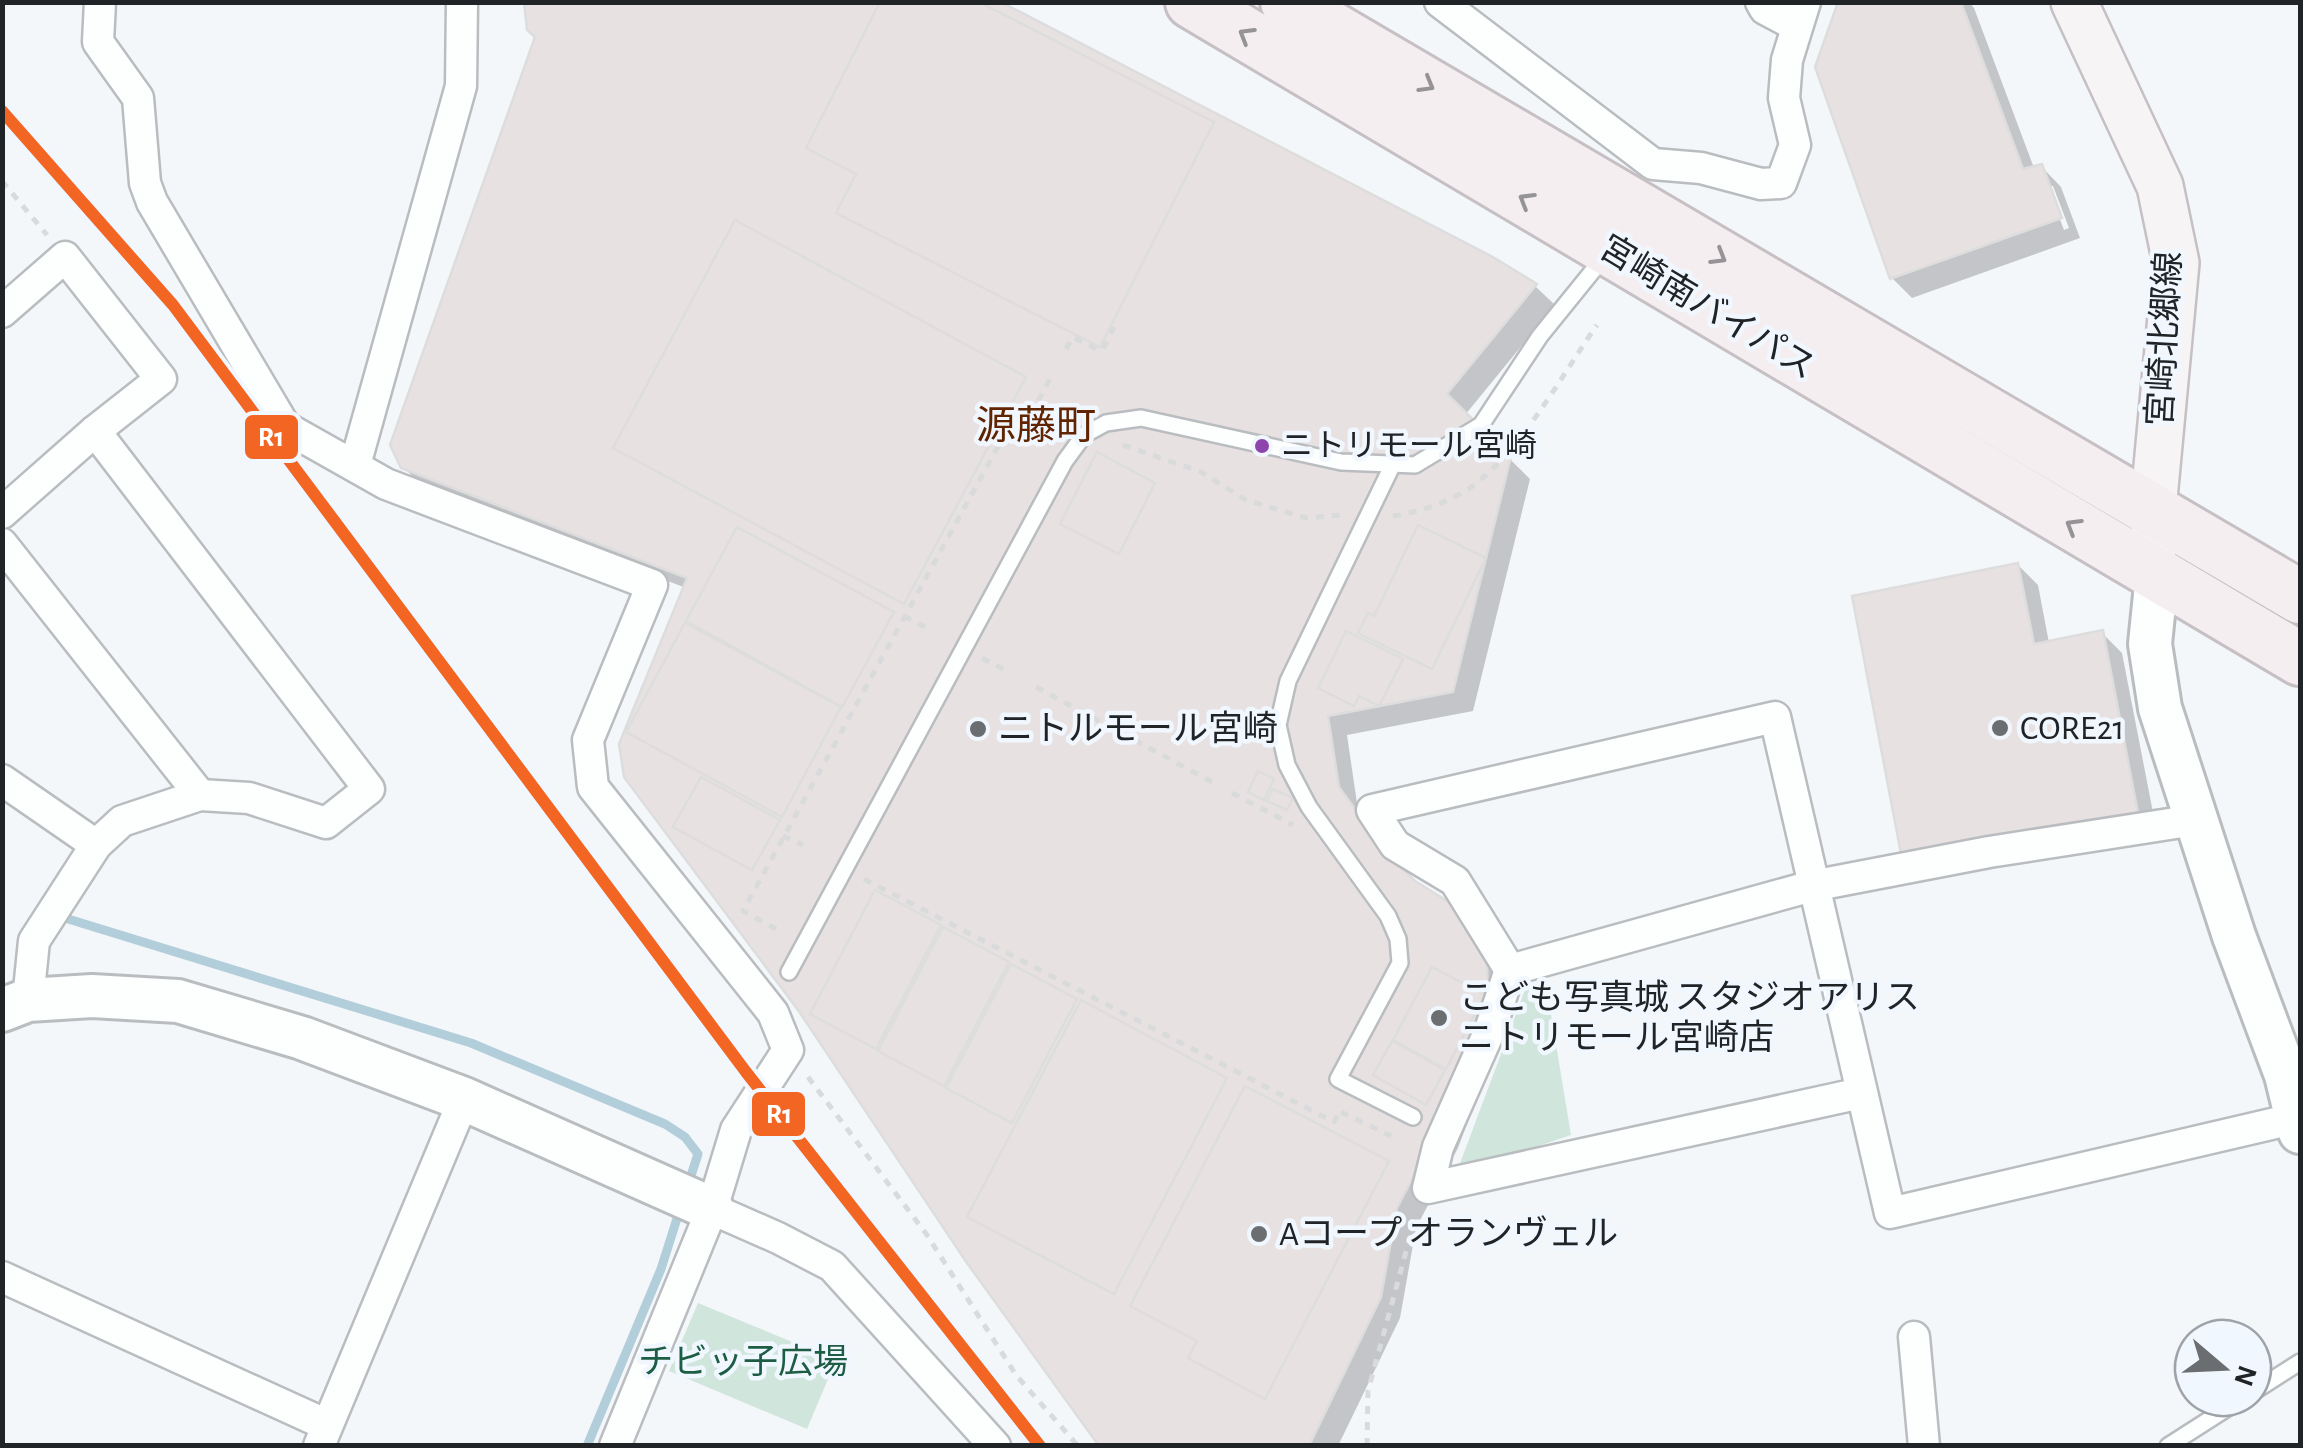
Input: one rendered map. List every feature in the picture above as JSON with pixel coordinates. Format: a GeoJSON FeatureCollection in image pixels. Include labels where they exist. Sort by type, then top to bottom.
{"type":"FeatureCollection","features":[{"type":"Feature","properties":{"kind":"highway","name":"宮崎南バイパス"},"geometry":{"type":"LineString","coordinates":[[1192,2],[1633,207],[2157,576],[2300,658]]}},
{"type":"Feature","properties":{"kind":"highway","name":"宮崎南バイパス"},"geometry":{"type":"LineString","coordinates":[[1287,2],[2300,597]]}},
{"type":"Feature","properties":{"kind":"main road","name":"宮崎北郷線"},"geometry":{"type":"LineString","coordinates":[[2074,2],[2160,186],[2176,263],[2154,508],[2157,576]]}},
{"type":"Feature","properties":{"kind":"street"},"geometry":{"type":"LineString","coordinates":[[100,2],[98,42],[138,98],[145,182],[152,202],[285,428],[386,484],[652,584],[588,740],[593,788],[772,1013],[788,1050],[736,1130],[712,1208],[615,1446]]}},
{"type":"Feature","properties":{"kind":"street"},"geometry":{"type":"LineString","coordinates":[[355,466],[461,86],[462,2]]}},
{"type":"Feature","properties":{"kind":"street"},"geometry":{"type":"LineString","coordinates":[[1440,2],[1633,207],[1701,168],[1761,184],[1780,183],[1795,145],[1784,98],[1788,60],[1801,14],[1766,9],[1762,2]]}},
{"type":"Feature","properties":{"kind":"street"},"geometry":{"type":"LineString","coordinates":[[2,312],[65,257],[161,380],[94,430],[2,513]]}},
{"type":"Feature","properties":{"kind":"street"},"geometry":{"type":"LineString","coordinates":[[94,430],[369,789],[326,823],[249,798],[200,796],[122,821],[96,845],[34,941],[15,1005],[92,996],[178,1001],[302,1038],[464,1099],[712,1208],[832,1266],[995,1446]]}},
{"type":"Feature","properties":{"kind":"street"},"geometry":{"type":"LineString","coordinates":[[2,544],[200,796]]}},
{"type":"Feature","properties":{"kind":"street"},"geometry":{"type":"LineString","coordinates":[[1861,1093],[1428,1188],[1438,1147],[1490,1030],[1510,970],[1455,880],[1395,845],[1372,810],[1775,716],[1890,1213],[2299,1125],[2286,1075],[2234,936],[2160,708],[2150,644],[2157,576]]}},
{"type":"Feature","properties":{"kind":"street"},"geometry":{"type":"LineString","coordinates":[[2,780],[96,845]]}},
{"type":"Feature","properties":{"kind":"street"},"geometry":{"type":"LineString","coordinates":[[1510,970],[1812,886],[1989,852],[2196,820]]}},
{"type":"Feature","properties":{"kind":"street"},"geometry":{"type":"LineString","coordinates":[[2,1277],[323,1435],[464,1099]]}},
{"type":"Feature","properties":{"kind":"street"},"geometry":{"type":"LineString","coordinates":[[1914,1337],[1924,1446]]}},
{"type":"Feature","properties":{"kind":"lane"},"geometry":{"type":"LineString","coordinates":[[789,972],[1050,490],[1084,435],[1106,423],[1141,418],[1341,462],[1415,465],[1481,426],[1633,207]]}},
{"type":"Feature","properties":{"kind":"lane"},"geometry":{"type":"LineString","coordinates":[[1393,464],[1288,681],[1278,724],[1288,765],[1309,807],[1388,916],[1398,939],[1400,963],[1338,1079],[1413,1116]]}},
{"type":"Feature","properties":{"kind":"lane"},"geometry":{"type":"LineString","coordinates":[[2273,1379],[2300,1362]]}},
{"type":"Feature","properties":{"kind":"lane"},"geometry":{"type":"LineString","coordinates":[[2168,1446],[2212,1418]]}},
{"type":"Feature","properties":{"kind":"path"},"geometry":{"type":"LineString","coordinates":[[2,181],[65,257]]}},
{"type":"Feature","properties":{"kind":"path"},"geometry":{"type":"LineString","coordinates":[[1066,349],[1072,337],[1103,349],[1116,323]]}},
{"type":"Feature","properties":{"kind":"path"},"geometry":{"type":"LineString","coordinates":[[1116,443],[1201,472],[1246,500],[1306,518],[1419,511],[1478,482],[1520,435],[1597,325]]}},
{"type":"Feature","properties":{"kind":"path"},"geometry":{"type":"LineString","coordinates":[[776,929],[742,911],[1022,401],[1034,407],[1050,379]]}},
{"type":"Feature","properties":{"kind":"path"},"geometry":{"type":"LineString","coordinates":[[1013,418],[1055,440]]}},
{"type":"Feature","properties":{"kind":"path"},"geometry":{"type":"LineString","coordinates":[[904,616],[925,627]]}},
{"type":"Feature","properties":{"kind":"path"},"geometry":{"type":"LineString","coordinates":[[982,658],[1009,672]]}},
{"type":"Feature","properties":{"kind":"path"},"geometry":{"type":"LineString","coordinates":[[1036,686],[1214,783]]}},
{"type":"Feature","properties":{"kind":"path"},"geometry":{"type":"LineString","coordinates":[[1232,793],[1294,826]]}},
{"type":"Feature","properties":{"kind":"path"},"geometry":{"type":"LineString","coordinates":[[784,836],[803,846]]}},
{"type":"Feature","properties":{"kind":"path"},"geometry":{"type":"LineString","coordinates":[[864,878],[1334,1122],[1346,1100]]}},
{"type":"Feature","properties":{"kind":"path"},"geometry":{"type":"LineString","coordinates":[[788,1050],[928,1235],[1016,1375],[1078,1446]]}},
{"type":"Feature","properties":{"kind":"path"},"geometry":{"type":"LineString","coordinates":[[1340,1111],[1391,1136]]}},
{"type":"Feature","properties":{"kind":"path"},"geometry":{"type":"LineString","coordinates":[[1367,1446],[1368,1391],[1391,1316],[1409,1232],[1428,1188]]}},
{"type":"Feature","properties":{"kind":"green space"},"geometry":{"type":"Polygon","coordinates":[[[1545,978],[1571,1135],[1456,1174],[1526,987],[1545,978]]]}},
{"type":"Feature","properties":{"kind":"green space","name":"チビッ子広場"},"geometry":{"type":"Polygon","coordinates":[[[698,1303],[836,1360],[807,1429],[669,1371],[698,1303]]]}},
{"type":"Feature","properties":{"kind":"building","name":"ニトルモール宮崎"},"geometry":{"type":"Polygon","coordinates":[[[524,2],[1001,2],[1493,257],[1537,284],[1447,394],[1511,457],[1453,692],[1328,716],[1339,787],[1387,853],[1415,881],[1460,909],[1479,936],[1487,966],[1488,996],[1439,1127],[1397,1208],[1381,1297],[1309,1446],[1099,1446],[967,1263],[798,1010],[624,777],[619,744],[687,578],[401,468],[390,445],[535,37],[527,30],[524,2]]]}},
{"type":"Feature","properties":{"kind":"building"},"geometry":{"type":"Polygon","coordinates":[[[880,2],[979,2],[1214,122],[1100,347],[836,213],[856,174],[806,148],[880,2]]]}},
{"type":"Feature","properties":{"kind":"building"},"geometry":{"type":"Polygon","coordinates":[[[1838,2],[1961,2],[2023,169],[2042,164],[2062,218],[1890,279],[1815,67],[1838,2]]]}},
{"type":"Feature","properties":{"kind":"building"},"geometry":{"type":"Polygon","coordinates":[[[735,220],[1026,377],[904,604],[613,448],[735,220]]]}},
{"type":"Feature","properties":{"kind":"building"},"geometry":{"type":"Polygon","coordinates":[[[1097,452],[1155,483],[1119,554],[1060,524],[1097,452]]]}},
{"type":"Feature","properties":{"kind":"building"},"geometry":{"type":"Polygon","coordinates":[[[1418,525],[1486,558],[1432,669],[1358,633],[1368,613],[1374,616],[1418,525]]]}},
{"type":"Feature","properties":{"kind":"building"},"geometry":{"type":"Polygon","coordinates":[[[737,527],[894,612],[842,707],[686,621],[737,527]]]}},
{"type":"Feature","properties":{"kind":"building","name":"CORE21"},"geometry":{"type":"Polygon","coordinates":[[[2018,563],[2034,644],[2103,630],[2138,813],[1902,859],[1852,596],[2018,563]]]}},
{"type":"Feature","properties":{"kind":"building"},"geometry":{"type":"Polygon","coordinates":[[[685,623],[841,707],[782,817],[626,732],[685,623]]]}},
{"type":"Feature","properties":{"kind":"building"},"geometry":{"type":"Polygon","coordinates":[[[1346,631],[1403,659],[1379,706],[1359,696],[1354,706],[1318,688],[1346,631]]]}},
{"type":"Feature","properties":{"kind":"building"},"geometry":{"type":"Polygon","coordinates":[[[1258,771],[1274,779],[1264,800],[1248,792],[1258,771]]]}},
{"type":"Feature","properties":{"kind":"building"},"geometry":{"type":"Polygon","coordinates":[[[701,777],[780,820],[752,870],[673,827],[701,777]]]}},
{"type":"Feature","properties":{"kind":"building"},"geometry":{"type":"Polygon","coordinates":[[[1273,789],[1293,798],[1287,810],[1267,801],[1273,789]]]}},
{"type":"Feature","properties":{"kind":"building"},"geometry":{"type":"Polygon","coordinates":[[[875,890],[941,925],[876,1049],[810,1014],[875,890]]]}},
{"type":"Feature","properties":{"kind":"building"},"geometry":{"type":"Polygon","coordinates":[[[943,927],[1009,962],[944,1086],[878,1051],[943,927]]]}},
{"type":"Feature","properties":{"kind":"building"},"geometry":{"type":"Polygon","coordinates":[[[1011,964],[1077,999],[1012,1123],[946,1088],[1011,964]]]}},
{"type":"Feature","properties":{"kind":"building","name":"こども写真城 スタジオアリス ニトリモール宮崎店"},"geometry":{"type":"Polygon","coordinates":[[[1432,967],[1485,995],[1446,1069],[1393,1040],[1432,967]]]}},
{"type":"Feature","properties":{"kind":"building"},"geometry":{"type":"Polygon","coordinates":[[[1081,1000],[1227,1078],[1114,1294],[967,1217],[1081,1000]]]}},
{"type":"Feature","properties":{"kind":"building"},"geometry":{"type":"Polygon","coordinates":[[[1392,1041],[1445,1070],[1426,1105],[1373,1075],[1392,1041]]]}},
{"type":"Feature","properties":{"kind":"building","name":"Aコープ オランヴェル"},"geometry":{"type":"Polygon","coordinates":[[[1245,1086],[1389,1161],[1265,1399],[1188,1358],[1197,1341],[1130,1306],[1245,1086]]]}},
{"type":"Feature","properties":{"kind":"waterway"},"geometry":{"type":"LineString","coordinates":[[65,918],[471,1043],[665,1124],[685,1137],[698,1154],[688,1185]]}},
{"type":"Feature","properties":{"kind":"waterway"},"geometry":{"type":"LineString","coordinates":[[587,1446],[661,1269],[680,1209]]}},
{"type":"Feature","properties":{"kind":"transit line","name":"R1"},"geometry":{"type":"LineString","coordinates":[[2,111],[173,305],[746,1072],[1040,1446]]}},
{"type":"Feature","properties":{"kind":"place","name":"ニトリモール宮崎"},"geometry":{"type":"Point","coordinates":[1262,446]}},
{"type":"Feature","properties":{"kind":"place","name":"CORE21"},"geometry":{"type":"Point","coordinates":[2000,728]}},
{"type":"Feature","properties":{"kind":"place","name":"ニトルモール宮崎"},"geometry":{"type":"Point","coordinates":[978,729]}},
{"type":"Feature","properties":{"kind":"place","name":"こども写真城 スタジオアリス ニトリモール宮崎店"},"geometry":{"type":"Point","coordinates":[1439,1018]}},
{"type":"Feature","properties":{"kind":"place","name":"Aコープ オランヴェル"},"geometry":{"type":"Point","coordinates":[1259,1234]}},
{"type":"Feature","properties":{"kind":"district","name":"源藤町"},"geometry":{"type":"Point","coordinates":[1036,427]}}]}
